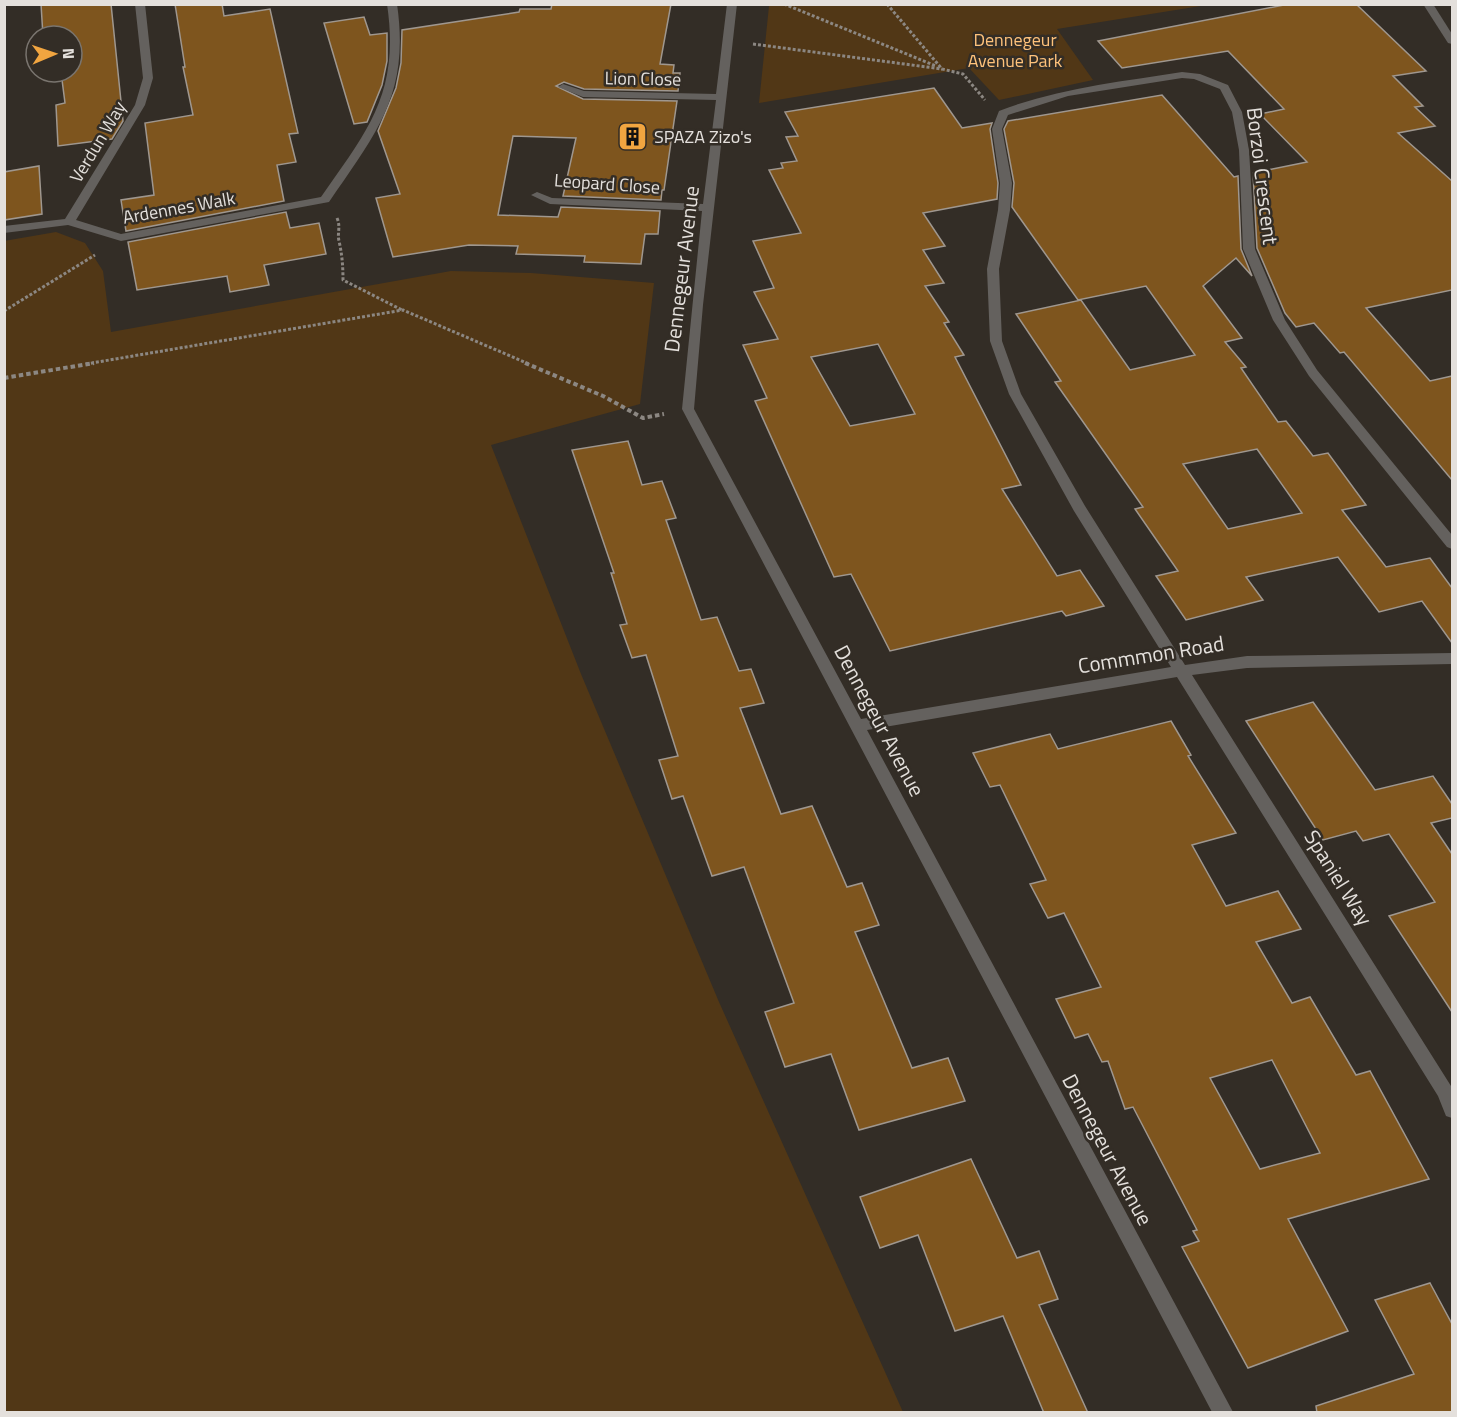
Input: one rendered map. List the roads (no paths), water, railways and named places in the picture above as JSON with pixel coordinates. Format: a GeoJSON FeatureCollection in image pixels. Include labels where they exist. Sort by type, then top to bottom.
{"type":"FeatureCollection","features":[{"type":"Feature","properties":{"kind":"street","name":"Verdun Way"},"geometry":{"type":"LineString","coordinates":[[69,222],[140,105],[148,78],[140,4]]}},
{"type":"Feature","properties":{"kind":"street","name":"Dennegeur Avenue"},"geometry":{"type":"LineString","coordinates":[[732,4],[723,97],[697,305],[688,409],[1223,1413]]}},
{"type":"Feature","properties":{"kind":"street"},"geometry":{"type":"LineString","coordinates":[[1446,4],[1429,6],[1452,41]]}},
{"type":"Feature","properties":{"kind":"street","name":"Ardennes Walk"},"geometry":{"type":"LineString","coordinates":[[4,230],[69,222],[121,238],[326,200],[384,108],[398,59],[396,5]]}},
{"type":"Feature","properties":{"kind":"street","name":"Borzoi Crescent"},"geometry":{"type":"LineString","coordinates":[[1183,671],[1079,508],[1015,394],[996,341],[993,268],[1006,183],[997,129],[1003,113],[1019,106],[1074,93],[1182,75],[1196,76],[1224,87],[1238,112],[1250,249],[1279,320],[1313,373],[1452,544]]}},
{"type":"Feature","properties":{"kind":"street","name":"Lion Close"},"geometry":{"type":"LineString","coordinates":[[564,87],[583,94],[723,97]]}},
{"type":"Feature","properties":{"kind":"street","name":"Leopard Close"},"geometry":{"type":"LineString","coordinates":[[537,195],[550,201],[710,208]]}},
{"type":"Feature","properties":{"kind":"street","name":"Commmon Road"},"geometry":{"type":"LineString","coordinates":[[858,726],[1247,662],[1452,658]]}},
{"type":"Feature","properties":{"kind":"street","name":"Spaniel Way"},"geometry":{"type":"LineString","coordinates":[[1183,671],[1438,1082],[1452,1110]]}},
{"type":"Feature","properties":{"kind":"place","name":"SPAZA Zizo's"},"geometry":{"type":"Point","coordinates":[633,137]}},
{"type":"Feature","properties":{"kind":"park label","name":"Dennegeur Avenue Park"},"geometry":{"type":"Point","coordinates":[1015,50]}}]}
